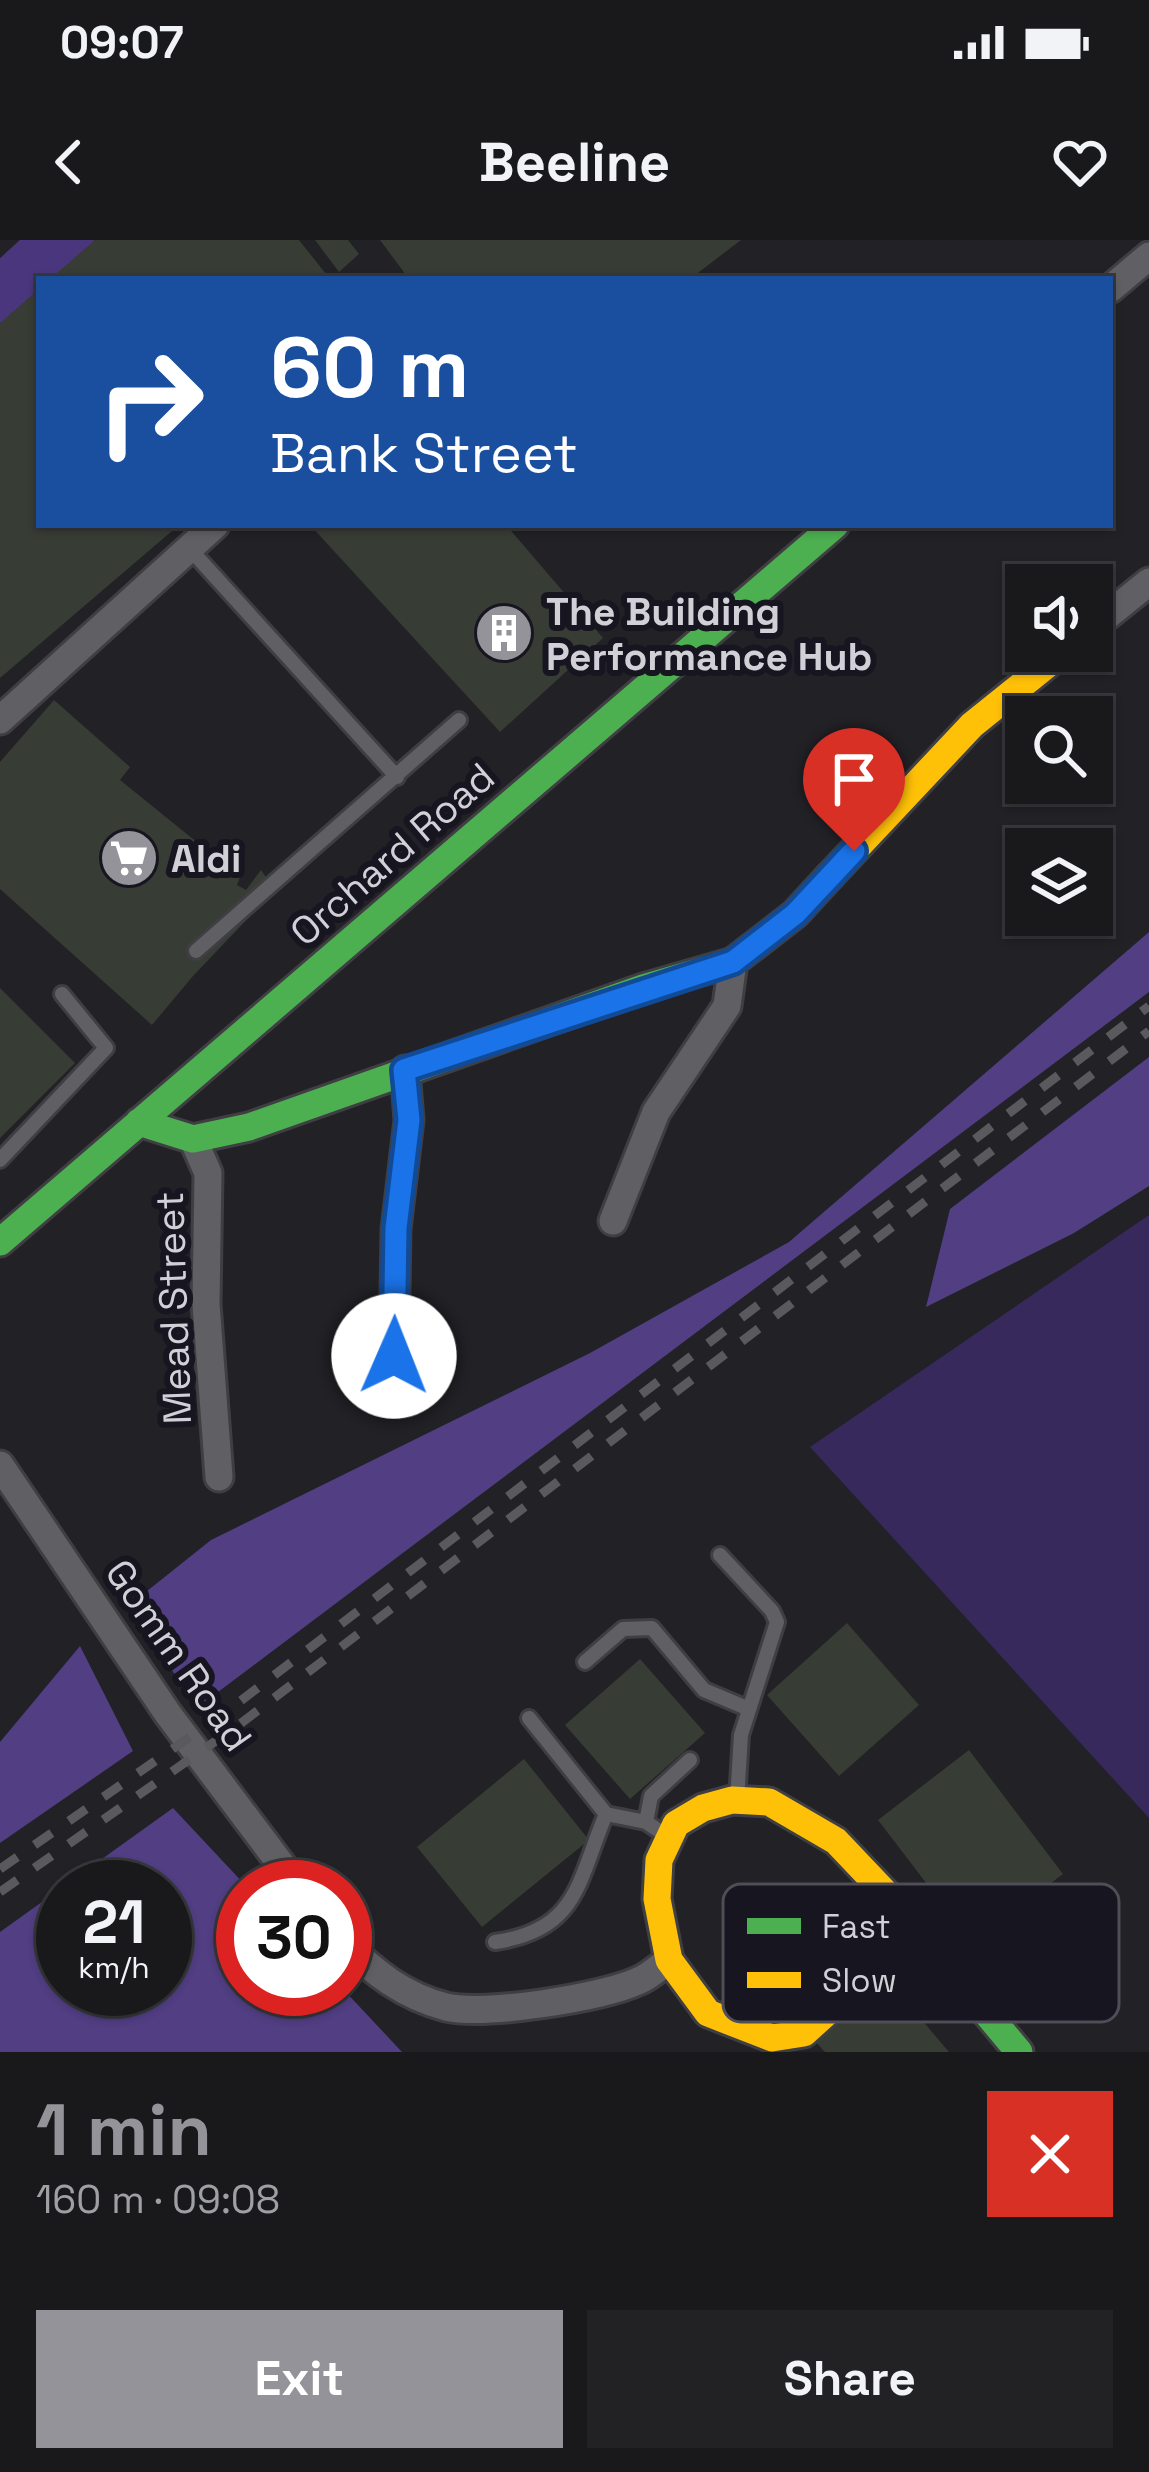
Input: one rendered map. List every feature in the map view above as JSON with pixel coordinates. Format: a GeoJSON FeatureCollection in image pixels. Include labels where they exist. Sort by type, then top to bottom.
{"type":"FeatureCollection","features":[{"type":"Feature","properties":{"kind":"street"},"geometry":{"type":"LineString","coordinates":[[1113,287],[1149,256]]}},
{"type":"Feature","properties":{"kind":"street"},"geometry":{"type":"LineString","coordinates":[[0,720],[212,528]]}},
{"type":"Feature","properties":{"kind":"street","name":"Orchard Road"},"geometry":{"type":"LineString","coordinates":[[0,1242],[832,528]]}},
{"type":"Feature","properties":{"kind":"street"},"geometry":{"type":"LineString","coordinates":[[1113,611],[1149,582]]}},
{"type":"Feature","properties":{"kind":"street"},"geometry":{"type":"LineString","coordinates":[[139,1122],[193,1139],[249,1127],[404,1070],[733,962],[795,914],[972,725],[1038,672]]}},
{"type":"Feature","properties":{"kind":"street"},"geometry":{"type":"LineString","coordinates":[[613,1221],[656,1112],[727,1006],[733,962]]}},
{"type":"Feature","properties":{"kind":"street"},"geometry":{"type":"LineString","coordinates":[[394,1356],[396,1228],[409,1120],[404,1070]]}},
{"type":"Feature","properties":{"kind":"street","name":"Mead Street"},"geometry":{"type":"LineString","coordinates":[[193,1139],[208,1173],[206,1304],[219,1477]]}},
{"type":"Feature","properties":{"kind":"street","name":"Gomm Road"},"geometry":{"type":"LineString","coordinates":[[0,1465],[169,1714],[278,1860]]}},
{"type":"Feature","properties":{"kind":"street"},"geometry":{"type":"LineString","coordinates":[[723,2019],[708,2013],[669,1960],[657,1899],[658,1830],[703,1808],[737,1800],[769,1802],[836,1841],[876,1884]]}},
{"type":"Feature","properties":{"kind":"street"},"geometry":{"type":"LineString","coordinates":[[372,1967],[396,1989],[448,2008],[483,2009],[595,1995],[641,1980],[669,1960]]}},
{"type":"Feature","properties":{"kind":"street"},"geometry":{"type":"LineString","coordinates":[[731,2022],[785,2044],[817,2022]]}},
{"type":"Feature","properties":{"kind":"street"},"geometry":{"type":"LineString","coordinates":[[994,2022],[1019,2052]]}},
{"type":"Feature","properties":{"kind":"lane"},"geometry":{"type":"LineString","coordinates":[[189,548],[397,777]]}},
{"type":"Feature","properties":{"kind":"lane"},"geometry":{"type":"LineString","coordinates":[[196,951],[459,720]]}},
{"type":"Feature","properties":{"kind":"lane"},"geometry":{"type":"LineString","coordinates":[[0,1160],[106,1048],[62,994]]}},
{"type":"Feature","properties":{"kind":"lane"},"geometry":{"type":"LineString","coordinates":[[719,1555],[777,1622],[741,1735],[737,1800]]}},
{"type":"Feature","properties":{"kind":"lane"},"geometry":{"type":"LineString","coordinates":[[586,1662],[623,1629],[652,1628],[704,1690],[749,1709]]}},
{"type":"Feature","properties":{"kind":"lane"},"geometry":{"type":"LineString","coordinates":[[529,1718],[606,1814],[658,1830],[651,1796],[690,1760]]}},
{"type":"Feature","properties":{"kind":"lane"},"geometry":{"type":"LineString","coordinates":[[495,1942],[546,1928],[562,1911],[580,1885],[606,1814]]}},
{"type":"Feature","properties":{"kind":"shaded area"},"geometry":{"type":"Polygon","coordinates":[[[1149,932],[1149,992],[198,1707],[127,1607],[211,1540],[590,1353],[789,1242],[1149,932]]]}},
{"type":"Feature","properties":{"kind":"shaded area"},"geometry":{"type":"Polygon","coordinates":[[[1149,1057],[1149,1186],[1074,1233],[926,1307],[950,1209],[1149,1057]]]}},
{"type":"Feature","properties":{"kind":"shaded area"},"geometry":{"type":"Polygon","coordinates":[[[1149,1215],[1149,1818],[810,1447],[1149,1215]]]}},
{"type":"Feature","properties":{"kind":"shaded area"},"geometry":{"type":"Polygon","coordinates":[[[80,1646],[133,1751],[0,1843],[0,1742],[80,1646]]]}},
{"type":"Feature","properties":{"kind":"shaded area"},"geometry":{"type":"Polygon","coordinates":[[[173,1808],[222,1860],[216,1860],[216,2016],[368,2016],[402,2052],[0,2052],[0,1932],[36,1906],[36,2016],[192,2016],[192,1860],[100,1860],[173,1808]]]}},
{"type":"Feature","properties":{"kind":"building"},"geometry":{"type":"Polygon","coordinates":[[[95,240],[299,240],[328,276],[53,276],[95,240]]]}},
{"type":"Feature","properties":{"kind":"building"},"geometry":{"type":"Polygon","coordinates":[[[315,240],[348,240],[359,254],[339,272],[315,240]]]}},
{"type":"Feature","properties":{"kind":"building"},"geometry":{"type":"Polygon","coordinates":[[[380,240],[741,240],[694,276],[407,276],[380,240]]]}},
{"type":"Feature","properties":{"kind":"building"},"geometry":{"type":"Polygon","coordinates":[[[36,292],[36,528],[175,528],[0,678],[0,323],[36,292]]]}},
{"type":"Feature","properties":{"kind":"building","name":"The Building Performance Hub"},"geometry":{"type":"Polygon","coordinates":[[[313,528],[509,528],[603,638],[500,732],[313,528]]]}},
{"type":"Feature","properties":{"kind":"building"},"geometry":{"type":"Polygon","coordinates":[[[54,700],[130,767],[120,780],[240,877],[237,885],[246,890],[261,870],[275,890],[152,1025],[0,889],[0,762],[54,700]]]}},
{"type":"Feature","properties":{"kind":"building"},"geometry":{"type":"Polygon","coordinates":[[[0,988],[75,1063],[0,1138],[0,988]]]}},
{"type":"Feature","properties":{"kind":"building"},"geometry":{"type":"Polygon","coordinates":[[[847,1623],[919,1705],[839,1776],[767,1695],[847,1623]]]}},
{"type":"Feature","properties":{"kind":"building"},"geometry":{"type":"Polygon","coordinates":[[[640,1659],[705,1733],[630,1799],[565,1725],[640,1659]]]}},
{"type":"Feature","properties":{"kind":"building"},"geometry":{"type":"Polygon","coordinates":[[[969,1750],[1063,1874],[1050,1884],[927,1884],[878,1820],[969,1750]]]}},
{"type":"Feature","properties":{"kind":"building"},"geometry":{"type":"Polygon","coordinates":[[[524,1759],[589,1840],[482,1927],[417,1847],[524,1759]]]}},
{"type":"Feature","properties":{"kind":"building"},"geometry":{"type":"Polygon","coordinates":[[[837,2022],[924,2022],[949,2052],[825,2052],[815,2041],[837,2022]]]}},
{"type":"Feature","properties":{"kind":"waterway"},"geometry":{"type":"LineString","coordinates":[[0,299],[64,240]]}},
{"type":"Feature","properties":{"kind":"railway"},"geometry":{"type":"LineString","coordinates":[[0,1869],[230,1709],[1149,1006]]}},
{"type":"Feature","properties":{"kind":"railway"},"geometry":{"type":"LineString","coordinates":[[0,1892],[240,1724],[1149,1031]]}},
{"type":"Feature","properties":{"kind":"traffic: fast"},"geometry":{"type":"LineString","coordinates":[[0,1242],[832,528]]}},
{"type":"Feature","properties":{"kind":"traffic: fast"},"geometry":{"type":"LineString","coordinates":[[139,1122],[193,1139],[249,1127],[643,988],[733,962],[795,914],[830,876]]}},
{"type":"Feature","properties":{"kind":"traffic: fast"},"geometry":{"type":"LineString","coordinates":[[994,2022],[1019,2052]]}},
{"type":"Feature","properties":{"kind":"traffic: slow"},"geometry":{"type":"LineString","coordinates":[[830,876],[972,725],[1038,672]]}},
{"type":"Feature","properties":{"kind":"traffic: slow"},"geometry":{"type":"LineString","coordinates":[[723,2019],[708,2013],[669,1960],[657,1899],[659,1860],[676,1824],[703,1808],[732,1800],[769,1802],[836,1841],[877,1884]]}},
{"type":"Feature","properties":{"kind":"traffic: slow"},"geometry":{"type":"LineString","coordinates":[[731,2022],[772,2038],[804,2033],[816,2022]]}},
{"type":"Feature","properties":{"kind":"place","name":"The Building Performance Hub"},"geometry":{"type":"Point","coordinates":[504,633]}},
{"type":"Feature","properties":{"kind":"place","name":"Aldi"},"geometry":{"type":"Point","coordinates":[129,858]}},
{"type":"Feature","properties":{"kind":"route"},"geometry":{"type":"LineString","coordinates":[[394,1356],[396,1228],[409,1120],[404,1070],[733,962],[795,914],[854,851]]}}]}
